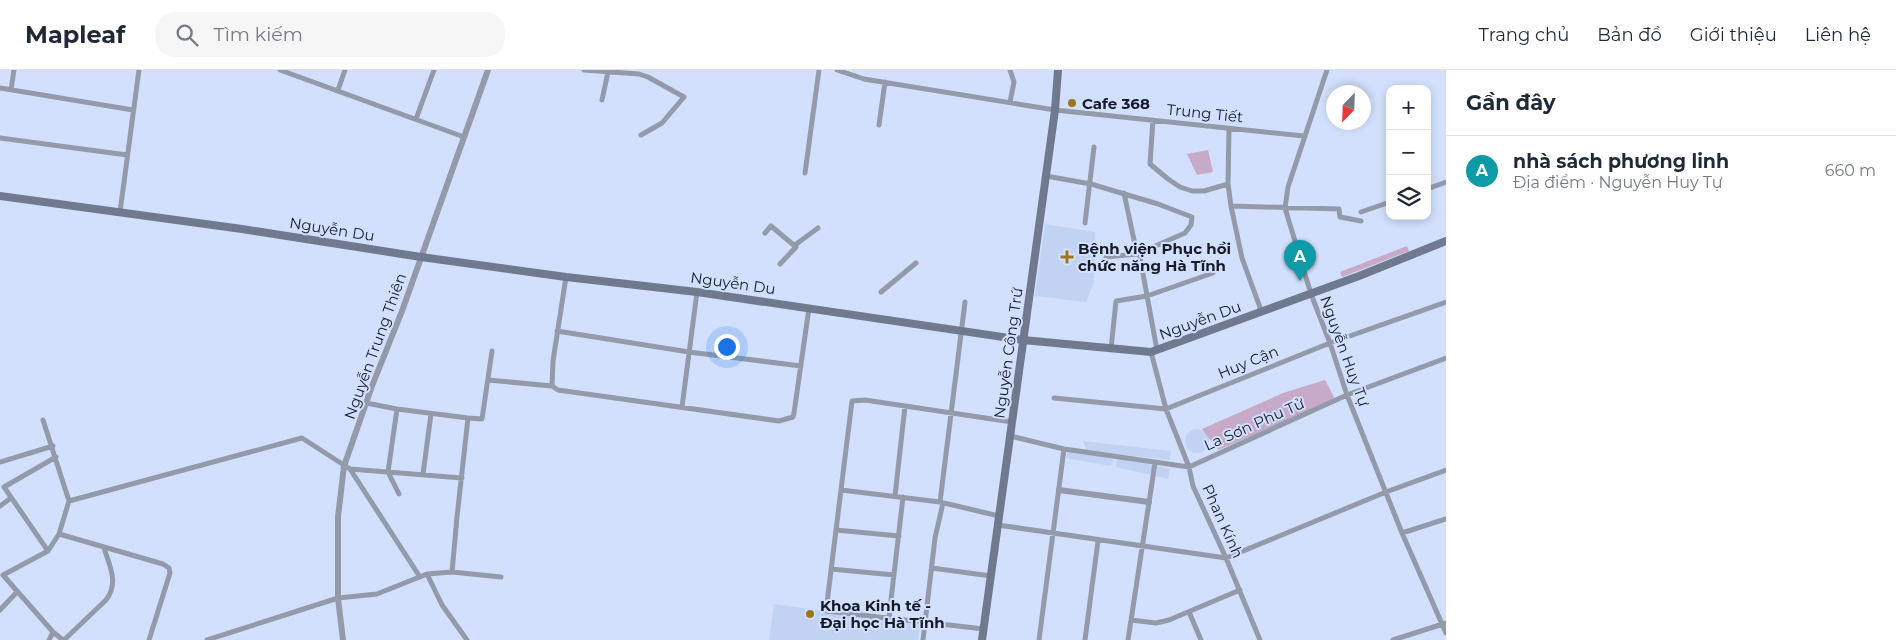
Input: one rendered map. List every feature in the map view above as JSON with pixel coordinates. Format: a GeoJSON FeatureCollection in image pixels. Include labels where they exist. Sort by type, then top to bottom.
{"type":"FeatureCollection","features":[{"type":"Feature","properties":{"kind":"main road","name":"Nguyễn Công Trứ"},"geometry":{"type":"LineString","coordinates":[[982,640],[1055,110],[1058,70]]}},
{"type":"Feature","properties":{"kind":"main road","name":"Nguyễn Du"},"geometry":{"type":"LineString","coordinates":[[0,196],[242,229],[420,257],[566,277],[697,292],[1023,340],[1111,349],[1154,351],[1262,313],[1446,241]]}},
{"type":"Feature","properties":{"kind":"street"},"geometry":{"type":"LineString","coordinates":[[11,90],[14,70]]}},
{"type":"Feature","properties":{"kind":"street"},"geometry":{"type":"LineString","coordinates":[[120,212],[138,70]]}},
{"type":"Feature","properties":{"kind":"street"},"geometry":{"type":"LineString","coordinates":[[280,70],[464,137]]}},
{"type":"Feature","properties":{"kind":"street"},"geometry":{"type":"LineString","coordinates":[[338,90],[345,70]]}},
{"type":"Feature","properties":{"kind":"street"},"geometry":{"type":"LineString","coordinates":[[416,118],[434,70]]}},
{"type":"Feature","properties":{"kind":"street","name":"Nguyễn Trung Thiên"},"geometry":{"type":"LineString","coordinates":[[343,640],[338,598],[338,508],[347,468],[366,403],[402,311],[488,70]]}},
{"type":"Feature","properties":{"kind":"street"},"geometry":{"type":"LineString","coordinates":[[584,70],[639,74],[684,97],[662,123],[641,135]]}},
{"type":"Feature","properties":{"kind":"street"},"geometry":{"type":"LineString","coordinates":[[805,174],[819,70]]}},
{"type":"Feature","properties":{"kind":"street","name":"Trung Tiết"},"geometry":{"type":"LineString","coordinates":[[838,70],[885,82],[1055,110],[1304,136]]}},
{"type":"Feature","properties":{"kind":"street"},"geometry":{"type":"LineString","coordinates":[[1010,70],[1014,82],[1010,102]]}},
{"type":"Feature","properties":{"kind":"street","name":"Nguyễn Huy Tự"},"geometry":{"type":"LineString","coordinates":[[1328,70],[1288,187],[1285,208],[1311,294],[1330,343],[1347,396],[1402,532],[1444,624],[1446,633]]}},
{"type":"Feature","properties":{"kind":"street"},"geometry":{"type":"LineString","coordinates":[[602,100],[608,72]]}},
{"type":"Feature","properties":{"kind":"street"},"geometry":{"type":"LineString","coordinates":[[879,125],[885,82]]}},
{"type":"Feature","properties":{"kind":"street"},"geometry":{"type":"LineString","coordinates":[[0,88],[133,110]]}},
{"type":"Feature","properties":{"kind":"street"},"geometry":{"type":"LineString","coordinates":[[1153,120],[1149,158],[1152,166],[1168,179],[1192,191],[1204,191],[1228,184]]}},
{"type":"Feature","properties":{"kind":"street"},"geometry":{"type":"LineString","coordinates":[[1229,128],[1228,184],[1231,206],[1242,258],[1262,313]]}},
{"type":"Feature","properties":{"kind":"street"},"geometry":{"type":"LineString","coordinates":[[0,138],[127,155]]}},
{"type":"Feature","properties":{"kind":"street"},"geometry":{"type":"LineString","coordinates":[[1085,224],[1094,147]]}},
{"type":"Feature","properties":{"kind":"street"},"geometry":{"type":"LineString","coordinates":[[1046,176],[1091,184],[1124,193],[1184,212],[1192,218],[1190,228],[1185,233],[1138,253],[1106,257]]}},
{"type":"Feature","properties":{"kind":"street"},"geometry":{"type":"LineString","coordinates":[[1431,188],[1446,182]]}},
{"type":"Feature","properties":{"kind":"street","name":"Phan Kính"},"geometry":{"type":"LineString","coordinates":[[1124,193],[1147,296],[1154,351],[1166,409],[1189,467],[1193,486],[1240,590],[1260,640]]}},
{"type":"Feature","properties":{"kind":"street"},"geometry":{"type":"LineString","coordinates":[[1361,212],[1386,203]]}},
{"type":"Feature","properties":{"kind":"street"},"geometry":{"type":"LineString","coordinates":[[1231,206],[1339,209],[1340,217],[1361,221]]}},
{"type":"Feature","properties":{"kind":"street"},"geometry":{"type":"LineString","coordinates":[[765,232],[771,226],[795,244]]}},
{"type":"Feature","properties":{"kind":"street"},"geometry":{"type":"LineString","coordinates":[[780,264],[796,247],[795,244],[818,228]]}},
{"type":"Feature","properties":{"kind":"street"},"geometry":{"type":"LineString","coordinates":[[881,292],[916,263]]}},
{"type":"Feature","properties":{"kind":"street"},"geometry":{"type":"LineString","coordinates":[[1111,349],[1116,302],[1147,296],[1213,273]]}},
{"type":"Feature","properties":{"kind":"street"},"geometry":{"type":"LineString","coordinates":[[552,386],[552,368],[566,277]]}},
{"type":"Feature","properties":{"kind":"street"},"geometry":{"type":"LineString","coordinates":[[682,407],[697,292]]}},
{"type":"Feature","properties":{"kind":"street"},"geometry":{"type":"LineString","coordinates":[[924,640],[964,302]]}},
{"type":"Feature","properties":{"kind":"street","name":"Huy Cận"},"geometry":{"type":"LineString","coordinates":[[1054,398],[1166,409],[1330,343],[1446,302]]}},
{"type":"Feature","properties":{"kind":"street"},"geometry":{"type":"LineString","coordinates":[[488,380],[552,386],[558,390],[776,421],[793,417],[809,308]]}},
{"type":"Feature","properties":{"kind":"street"},"geometry":{"type":"LineString","coordinates":[[557,332],[689,352],[801,366]]}},
{"type":"Feature","properties":{"kind":"street"},"geometry":{"type":"LineString","coordinates":[[366,403],[431,414],[482,419],[492,351]]}},
{"type":"Feature","properties":{"kind":"street","name":"La Sơn Phu Tử"},"geometry":{"type":"LineString","coordinates":[[1189,467],[1347,396],[1446,358]]}},
{"type":"Feature","properties":{"kind":"street"},"geometry":{"type":"LineString","coordinates":[[984,629],[826,611],[852,401],[865,400],[1012,422]]}},
{"type":"Feature","properties":{"kind":"street"},"geometry":{"type":"LineString","coordinates":[[895,496],[905,406]]}},
{"type":"Feature","properties":{"kind":"street"},"geometry":{"type":"LineString","coordinates":[[397,409],[388,472],[399,494]]}},
{"type":"Feature","properties":{"kind":"street"},"geometry":{"type":"LineString","coordinates":[[423,474],[431,414]]}},
{"type":"Feature","properties":{"kind":"street"},"geometry":{"type":"LineString","coordinates":[[452,572],[456,518],[468,418]]}},
{"type":"Feature","properties":{"kind":"street"},"geometry":{"type":"LineString","coordinates":[[43,420],[53,446],[69,501],[59,534],[48,551],[1,574],[53,632],[63,640],[98,609],[111,593],[114,583],[104,548]]}},
{"type":"Feature","properties":{"kind":"street"},"geometry":{"type":"LineString","coordinates":[[1010,436],[1064,449],[1189,467]]}},
{"type":"Feature","properties":{"kind":"street"},"geometry":{"type":"LineString","coordinates":[[69,501],[302,438],[347,468],[420,577]]}},
{"type":"Feature","properties":{"kind":"street"},"geometry":{"type":"LineString","coordinates":[[0,462],[53,446]]}},
{"type":"Feature","properties":{"kind":"street"},"geometry":{"type":"LineString","coordinates":[[1039,640],[1064,449]]}},
{"type":"Feature","properties":{"kind":"street"},"geometry":{"type":"LineString","coordinates":[[48,551],[4,489],[5,486],[56,457]]}},
{"type":"Feature","properties":{"kind":"street"},"geometry":{"type":"LineString","coordinates":[[1128,640],[1155,463]]}},
{"type":"Feature","properties":{"kind":"street"},"geometry":{"type":"LineString","coordinates":[[347,468],[462,478]]}},
{"type":"Feature","properties":{"kind":"street"},"geometry":{"type":"LineString","coordinates":[[998,525],[1226,558],[1386,492],[1446,470]]}},
{"type":"Feature","properties":{"kind":"street"},"geometry":{"type":"LineString","coordinates":[[841,490],[941,503],[999,516]]}},
{"type":"Feature","properties":{"kind":"street"},"geometry":{"type":"LineString","coordinates":[[1059,490],[1149,502]]}},
{"type":"Feature","properties":{"kind":"street"},"geometry":{"type":"LineString","coordinates":[[889,617],[903,497]]}},
{"type":"Feature","properties":{"kind":"street"},"geometry":{"type":"LineString","coordinates":[[0,506],[11,498]]}},
{"type":"Feature","properties":{"kind":"street"},"geometry":{"type":"LineString","coordinates":[[1402,532],[1446,520]]}},
{"type":"Feature","properties":{"kind":"street"},"geometry":{"type":"LineString","coordinates":[[836,530],[898,536]]}},
{"type":"Feature","properties":{"kind":"street"},"geometry":{"type":"LineString","coordinates":[[59,534],[169,568],[170,573],[149,640]]}},
{"type":"Feature","properties":{"kind":"street"},"geometry":{"type":"LineString","coordinates":[[1085,640],[1098,540]]}},
{"type":"Feature","properties":{"kind":"street"},"geometry":{"type":"LineString","coordinates":[[932,568],[991,576]]}},
{"type":"Feature","properties":{"kind":"street"},"geometry":{"type":"LineString","coordinates":[[831,569],[894,576]]}},
{"type":"Feature","properties":{"kind":"street"},"geometry":{"type":"LineString","coordinates":[[206,640],[218,638],[338,598],[377,594],[427,574],[452,572],[501,577]]}},
{"type":"Feature","properties":{"kind":"street"},"geometry":{"type":"LineString","coordinates":[[427,574],[442,605],[467,640]]}},
{"type":"Feature","properties":{"kind":"street"},"geometry":{"type":"LineString","coordinates":[[1131,620],[1156,623],[1189,612],[1240,590]]}},
{"type":"Feature","properties":{"kind":"street"},"geometry":{"type":"LineString","coordinates":[[0,610],[17,592]]}},
{"type":"Feature","properties":{"kind":"street"},"geometry":{"type":"LineString","coordinates":[[1189,612],[1201,640]]}},
{"type":"Feature","properties":{"kind":"street"},"geometry":{"type":"LineString","coordinates":[[1393,640],[1444,624]]}},
{"type":"Feature","properties":{"kind":"street"},"geometry":{"type":"LineString","coordinates":[[49,640],[53,632]]}},
{"type":"Feature","properties":{"kind":"shaded area"},"geometry":{"type":"Polygon","coordinates":[[[1208,150],[1213,172],[1197,175],[1187,154],[1208,150]]]}},
{"type":"Feature","properties":{"kind":"shaded area","name":"Bệnh viện Phục hồi chức năng Hà Tĩnh"},"geometry":{"type":"Polygon","coordinates":[[[1045,224],[1095,232],[1094,282],[1086,302],[1035,296],[1045,224]]]}},
{"type":"Feature","properties":{"kind":"shaded area"},"geometry":{"type":"Polygon","coordinates":[[[1407,246],[1409,251],[1342,277],[1340,272],[1407,246]]]}},
{"type":"Feature","properties":{"kind":"shaded area"},"geometry":{"type":"Polygon","coordinates":[[[1325,380],[1336,401],[1218,450],[1202,429],[1283,393],[1325,380]]]}},
{"type":"Feature","properties":{"kind":"shaded area"},"geometry":{"type":"Polygon","coordinates":[[[1197,429],[1205,433],[1209,441],[1205,449],[1197,453],[1189,449],[1185,441],[1189,433],[1197,429]]]}},
{"type":"Feature","properties":{"kind":"shaded area"},"geometry":{"type":"Polygon","coordinates":[[[1083,441],[1171,451],[1170,460],[1087,451],[1083,441]]]}},
{"type":"Feature","properties":{"kind":"shaded area"},"geometry":{"type":"Polygon","coordinates":[[[1068,450],[1113,459],[1111,466],[1066,458],[1068,450]]]}},
{"type":"Feature","properties":{"kind":"shaded area"},"geometry":{"type":"Polygon","coordinates":[[[1118,457],[1170,469],[1168,479],[1116,467],[1118,457]]]}},
{"type":"Feature","properties":{"kind":"shaded area","name":"Khoa Kinh tế - Đại học Hà Tĩnh"},"geometry":{"type":"Polygon","coordinates":[[[774,604],[920,624],[918,640],[769,640],[774,604]]]}},
{"type":"Feature","properties":{"kind":"place","name":"Cafe 368"},"geometry":{"type":"Point","coordinates":[1072,103]}},
{"type":"Feature","properties":{"kind":"place","name":"Bệnh viện Phục hồi chức năng Hà Tĩnh"},"geometry":{"type":"Point","coordinates":[1067,257]}},
{"type":"Feature","properties":{"kind":"place","name":"nhà sách phương linh"},"geometry":{"type":"Point","coordinates":[1300,281]}},
{"type":"Feature","properties":{"kind":"place","name":"Khoa Kinh tế - Đại học Hà Tĩnh"},"geometry":{"type":"Point","coordinates":[810,614]}}]}
